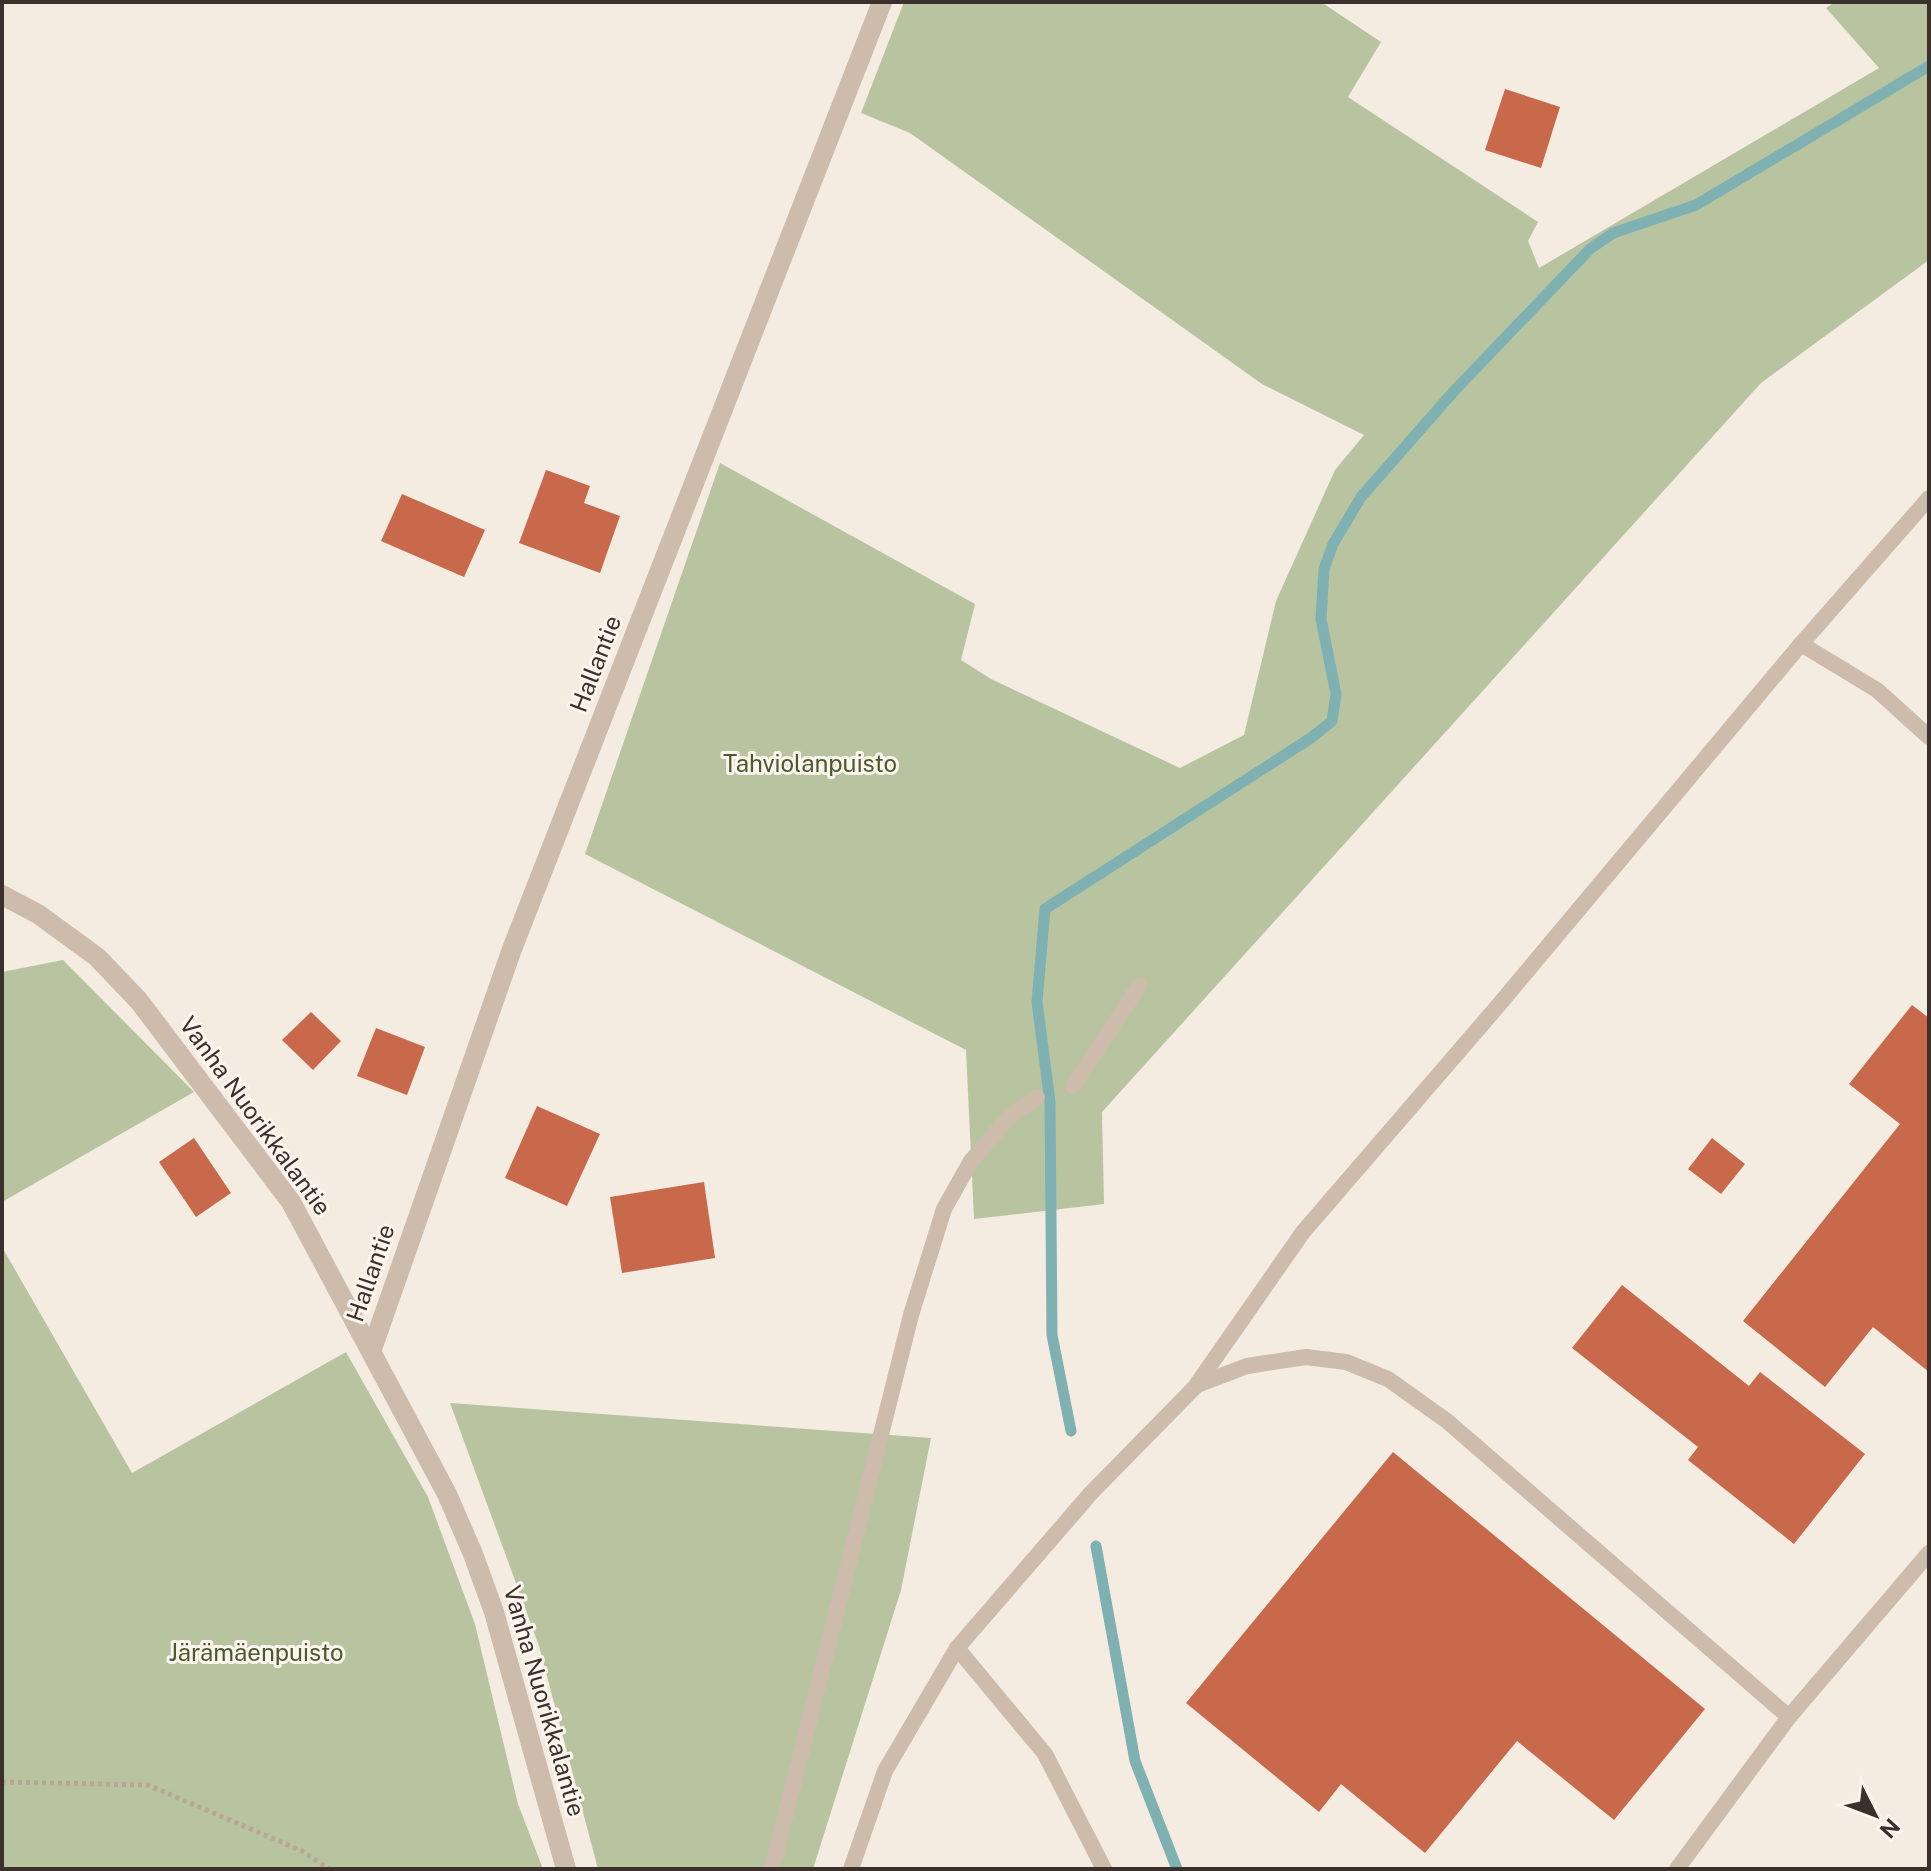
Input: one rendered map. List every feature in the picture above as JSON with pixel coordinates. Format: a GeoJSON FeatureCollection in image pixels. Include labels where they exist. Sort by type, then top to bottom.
{"type":"FeatureCollection","features":[{"type":"Feature","properties":{"kind":"street","name":"Hallantie"},"geometry":{"type":"LineString","coordinates":[[372,1349],[512,949],[882,2]]}},
{"type":"Feature","properties":{"kind":"street","name":"Vanha Nuorikkalantie"},"geometry":{"type":"LineString","coordinates":[[2,895],[38,914],[97,957],[139,1001],[291,1202],[447,1494],[473,1554],[494,1612],[566,1869]]}},
{"type":"Feature","properties":{"kind":"lane"},"geometry":{"type":"LineString","coordinates":[[851,1869],[885,1771],[957,1648],[1091,1493],[1197,1385],[1303,1232],[1507,995],[1801,644],[1929,498]]}},
{"type":"Feature","properties":{"kind":"lane"},"geometry":{"type":"LineString","coordinates":[[1801,644],[1877,690],[1929,737]]}},
{"type":"Feature","properties":{"kind":"lane"},"geometry":{"type":"LineString","coordinates":[[1073,1086],[1139,986]]}},
{"type":"Feature","properties":{"kind":"lane"},"geometry":{"type":"LineString","coordinates":[[772,1869],[911,1315],[944,1209],[978,1153],[1011,1115],[1037,1097]]}},
{"type":"Feature","properties":{"kind":"lane"},"geometry":{"type":"LineString","coordinates":[[1197,1385],[1247,1366],[1306,1357],[1346,1362],[1388,1379],[1447,1421],[1789,1717]]}},
{"type":"Feature","properties":{"kind":"lane"},"geometry":{"type":"LineString","coordinates":[[1677,1869],[1789,1717],[1929,1553]]}},
{"type":"Feature","properties":{"kind":"lane"},"geometry":{"type":"LineString","coordinates":[[957,1648],[1045,1754],[1104,1869]]}},
{"type":"Feature","properties":{"kind":"path"},"geometry":{"type":"LineString","coordinates":[[2,1782],[148,1785],[302,1851],[329,1869]]}},
{"type":"Feature","properties":{"kind":"green space","name":"Tahviolanpuisto"},"geometry":{"type":"Polygon","coordinates":[[[904,2],[1321,2],[1381,42],[1348,97],[1538,222],[1528,241],[1539,268],[1879,68],[1826,8],[1835,2],[1929,2],[1929,260],[1761,383],[1102,1112],[1104,1204],[974,1219],[966,1050],[585,854],[720,463],[975,604],[961,660],[991,679],[1180,768],[1244,735],[1276,601],[1335,470],[1364,435],[1262,384],[910,133],[861,113],[904,2]]]}},
{"type":"Feature","properties":{"kind":"green space"},"geometry":{"type":"Polygon","coordinates":[[[63,960],[194,1092],[2,1202],[2,972],[63,960]]]}},
{"type":"Feature","properties":{"kind":"green space","name":"Järämäenpuisto"},"geometry":{"type":"Polygon","coordinates":[[[2,1247],[132,1473],[346,1352],[428,1497],[475,1624],[518,1804],[543,1869],[2,1869],[2,1247]]]}},
{"type":"Feature","properties":{"kind":"green space"},"geometry":{"type":"Polygon","coordinates":[[[450,1403],[931,1438],[901,1590],[813,1869],[598,1869],[539,1646],[450,1403]]]}},
{"type":"Feature","properties":{"kind":"building"},"geometry":{"type":"Polygon","coordinates":[[[1505,89],[1560,107],[1541,168],[1485,150],[1505,89]]]}},
{"type":"Feature","properties":{"kind":"building"},"geometry":{"type":"Polygon","coordinates":[[[546,470],[590,486],[584,503],[620,516],[600,573],[519,543],[546,470]]]}},
{"type":"Feature","properties":{"kind":"building"},"geometry":{"type":"Polygon","coordinates":[[[402,494],[485,530],[464,577],[381,541],[402,494]]]}},
{"type":"Feature","properties":{"kind":"building"},"geometry":{"type":"Polygon","coordinates":[[[1912,1005],[1929,1018],[1929,1372],[1873,1327],[1825,1387],[1743,1321],[1900,1124],[1849,1084],[1912,1005]]]}},
{"type":"Feature","properties":{"kind":"building"},"geometry":{"type":"Polygon","coordinates":[[[311,1012],[341,1041],[313,1070],[282,1040],[311,1012]]]}},
{"type":"Feature","properties":{"kind":"building"},"geometry":{"type":"Polygon","coordinates":[[[376,1028],[425,1047],[407,1095],[357,1076],[376,1028]]]}},
{"type":"Feature","properties":{"kind":"building"},"geometry":{"type":"Polygon","coordinates":[[[537,1106],[600,1134],[567,1206],[505,1178],[537,1106]]]}},
{"type":"Feature","properties":{"kind":"building"},"geometry":{"type":"Polygon","coordinates":[[[194,1138],[231,1193],[196,1217],[159,1162],[194,1138]]]}},
{"type":"Feature","properties":{"kind":"building"},"geometry":{"type":"Polygon","coordinates":[[[1712,1138],[1745,1164],[1721,1194],[1688,1169],[1712,1138]]]}},
{"type":"Feature","properties":{"kind":"building"},"geometry":{"type":"Polygon","coordinates":[[[704,1182],[715,1258],[622,1273],[610,1197],[704,1182]]]}},
{"type":"Feature","properties":{"kind":"building"},"geometry":{"type":"Polygon","coordinates":[[[1622,1285],[1749,1386],[1760,1372],[1865,1454],[1794,1544],[1688,1460],[1698,1447],[1572,1348],[1622,1285]]]}},
{"type":"Feature","properties":{"kind":"building"},"geometry":{"type":"Polygon","coordinates":[[[1393,1452],[1705,1709],[1614,1820],[1517,1741],[1425,1853],[1341,1784],[1319,1812],[1186,1703],[1393,1452]]]}},
{"type":"Feature","properties":{"kind":"waterway"},"geometry":{"type":"LineString","coordinates":[[1071,1431],[1052,1335],[1050,1102],[1037,1002],[1045,909],[1311,738],[1332,721],[1336,694],[1321,619],[1324,569],[1333,544],[1361,497],[1455,390],[1590,249],[1613,233],[1696,205],[1929,66]]}},
{"type":"Feature","properties":{"kind":"waterway"},"geometry":{"type":"LineString","coordinates":[[1096,1546],[1135,1761],[1177,1869]]}}]}
